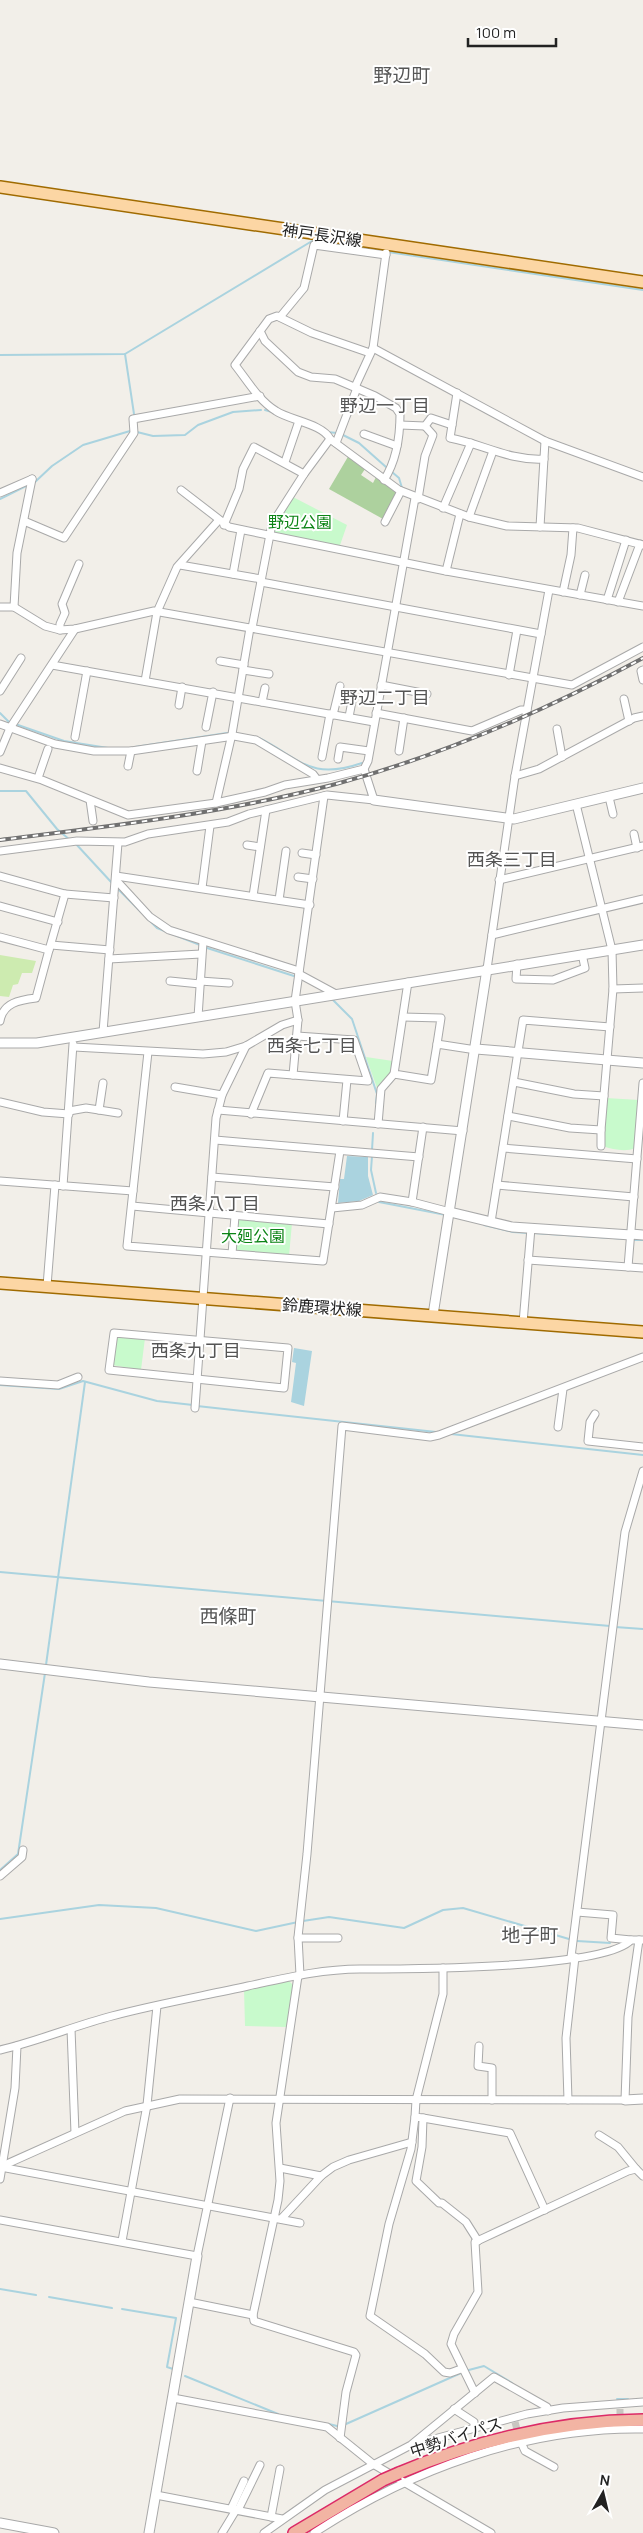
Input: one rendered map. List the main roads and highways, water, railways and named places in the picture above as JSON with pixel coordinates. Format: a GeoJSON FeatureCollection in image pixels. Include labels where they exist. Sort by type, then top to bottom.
{"type":"FeatureCollection","features":[{"type":"Feature","properties":{"kind":"highway","name":"中勢バイパス"},"geometry":{"type":"LineString","coordinates":[[294,2533],[383,2480],[402,2478],[447,2454],[508,2436],[566,2426],[643,2420]]}},
{"type":"Feature","properties":{"kind":"main road","name":"神戸長沢線"},"geometry":{"type":"LineString","coordinates":[[0,187],[387,250],[643,282]]}},
{"type":"Feature","properties":{"kind":"main road","name":"鈴鹿環状線"},"geometry":{"type":"LineString","coordinates":[[0,1282],[643,1332]]}},
{"type":"Feature","properties":{"kind":"water"},"geometry":{"type":"Polygon","coordinates":[[[347,1156],[368,1157],[368,1176],[373,1195],[359,1201],[338,1203],[340,1179],[344,1179],[347,1156]]]}},
{"type":"Feature","properties":{"kind":"water"},"geometry":{"type":"Polygon","coordinates":[[[294,1348],[312,1351],[304,1406],[291,1402],[296,1363],[292,1362],[294,1348]]]}},
{"type":"Feature","properties":{"kind":"waterway"},"geometry":{"type":"LineString","coordinates":[[0,355],[125,354],[312,241],[369,249]]}},
{"type":"Feature","properties":{"kind":"waterway"},"geometry":{"type":"LineString","coordinates":[[388,252],[643,290]]}},
{"type":"Feature","properties":{"kind":"waterway"},"geometry":{"type":"LineString","coordinates":[[125,354],[134,414]]}},
{"type":"Feature","properties":{"kind":"waterway"},"geometry":{"type":"LineString","coordinates":[[137,432],[153,436],[185,435],[198,425],[233,412],[261,410]]}},
{"type":"Feature","properties":{"kind":"waterway"},"geometry":{"type":"LineString","coordinates":[[265,410],[272,412]]}},
{"type":"Feature","properties":{"kind":"waterway"},"geometry":{"type":"LineString","coordinates":[[35,482],[52,466],[83,445],[130,431]]}},
{"type":"Feature","properties":{"kind":"waterway"},"geometry":{"type":"LineString","coordinates":[[327,432],[337,433]]}},
{"type":"Feature","properties":{"kind":"waterway"},"geometry":{"type":"LineString","coordinates":[[341,434],[359,443],[386,467]]}},
{"type":"Feature","properties":{"kind":"waterway"},"geometry":{"type":"LineString","coordinates":[[392,472],[399,478],[402,488]]}},
{"type":"Feature","properties":{"kind":"waterway"},"geometry":{"type":"LineString","coordinates":[[0,499],[28,485]]}},
{"type":"Feature","properties":{"kind":"waterway"},"geometry":{"type":"LineString","coordinates":[[0,713],[9,722]]}},
{"type":"Feature","properties":{"kind":"waterway"},"geometry":{"type":"LineString","coordinates":[[18,725],[64,741],[108,748]]}},
{"type":"Feature","properties":{"kind":"waterway"},"geometry":{"type":"LineString","coordinates":[[135,747],[227,733]]}},
{"type":"Feature","properties":{"kind":"waterway"},"geometry":{"type":"LineString","coordinates":[[259,738],[296,760],[318,769],[330,770],[362,763]]}},
{"type":"Feature","properties":{"kind":"waterway"},"geometry":{"type":"LineString","coordinates":[[0,791],[26,791],[57,829],[70,840]]}},
{"type":"Feature","properties":{"kind":"waterway"},"geometry":{"type":"LineString","coordinates":[[76,844],[112,883]]}},
{"type":"Feature","properties":{"kind":"waterway"},"geometry":{"type":"LineString","coordinates":[[117,888],[157,928],[200,945]]}},
{"type":"Feature","properties":{"kind":"waterway"},"geometry":{"type":"LineString","coordinates":[[204,947],[297,977]]}},
{"type":"Feature","properties":{"kind":"waterway"},"geometry":{"type":"LineString","coordinates":[[331,998],[352,1019],[377,1094],[376,1103]]}},
{"type":"Feature","properties":{"kind":"waterway"},"geometry":{"type":"LineString","coordinates":[[372,1150],[373,1133]]}},
{"type":"Feature","properties":{"kind":"waterway"},"geometry":{"type":"LineString","coordinates":[[372,1156],[371,1170],[376,1193]]}},
{"type":"Feature","properties":{"kind":"waterway"},"geometry":{"type":"LineString","coordinates":[[379,1202],[446,1215]]}},
{"type":"Feature","properties":{"kind":"waterway"},"geometry":{"type":"LineString","coordinates":[[484,1225],[513,1232],[528,1233]]}},
{"type":"Feature","properties":{"kind":"waterway"},"geometry":{"type":"LineString","coordinates":[[533,1233],[628,1239]]}},
{"type":"Feature","properties":{"kind":"waterway"},"geometry":{"type":"LineString","coordinates":[[633,1240],[643,1240]]}},
{"type":"Feature","properties":{"kind":"waterway"},"geometry":{"type":"LineString","coordinates":[[0,1385],[59,1389],[83,1381],[157,1401],[193,1405]]}},
{"type":"Feature","properties":{"kind":"waterway"},"geometry":{"type":"LineString","coordinates":[[46,1665],[85,1382]]}},
{"type":"Feature","properties":{"kind":"waterway"},"geometry":{"type":"LineString","coordinates":[[197,1406],[436,1432]]}},
{"type":"Feature","properties":{"kind":"waterway"},"geometry":{"type":"LineString","coordinates":[[451,1434],[643,1455]]}},
{"type":"Feature","properties":{"kind":"waterway"},"geometry":{"type":"LineString","coordinates":[[0,1572],[610,1626]]}},
{"type":"Feature","properties":{"kind":"waterway"},"geometry":{"type":"LineString","coordinates":[[615,1627],[643,1629]]}},
{"type":"Feature","properties":{"kind":"waterway"},"geometry":{"type":"LineString","coordinates":[[0,1870],[18,1854],[45,1673]]}},
{"type":"Feature","properties":{"kind":"waterway"},"geometry":{"type":"LineString","coordinates":[[0,1919],[99,1905],[156,1908],[256,1931],[298,1922]]}},
{"type":"Feature","properties":{"kind":"waterway"},"geometry":{"type":"LineString","coordinates":[[303,1921],[329,1917],[404,1928],[443,1910],[463,1908],[569,1939]]}},
{"type":"Feature","properties":{"kind":"waterway"},"geometry":{"type":"LineString","coordinates":[[577,1941],[610,1943]]}},
{"type":"Feature","properties":{"kind":"waterway"},"geometry":{"type":"LineString","coordinates":[[0,2289],[36,2295]]}},
{"type":"Feature","properties":{"kind":"waterway"},"geometry":{"type":"LineString","coordinates":[[49,2297],[112,2308]]}},
{"type":"Feature","properties":{"kind":"waterway"},"geometry":{"type":"LineString","coordinates":[[122,2309],[176,2318],[167,2367],[173,2369]]}},
{"type":"Feature","properties":{"kind":"waterway"},"geometry":{"type":"LineString","coordinates":[[465,2371],[484,2366],[512,2383]]}},
{"type":"Feature","properties":{"kind":"waterway"},"geometry":{"type":"LineString","coordinates":[[346,2424],[461,2373]]}},
{"type":"Feature","properties":{"kind":"waterway"},"geometry":{"type":"LineString","coordinates":[[185,2376],[278,2414]]}},
{"type":"Feature","properties":{"kind":"waterway"},"geometry":{"type":"LineString","coordinates":[[617,2399],[628,2399]]}},
{"type":"Feature","properties":{"kind":"waterway"},"geometry":{"type":"LineString","coordinates":[[329,2424],[337,2426]]}},
{"type":"Feature","properties":{"kind":"tunnel"},"geometry":{"type":"LineString","coordinates":[[620,2409],[620,2423]]}},
{"type":"Feature","properties":{"kind":"tunnel"},"geometry":{"type":"LineString","coordinates":[[515,2422],[519,2437]]}},
{"type":"Feature","properties":{"kind":"railway"},"geometry":{"type":"LineString","coordinates":[[0,840],[211,811],[336,784],[415,760],[493,730],[569,696],[643,658]]}},
{"type":"Feature","properties":{"kind":"district","name":"野辺町"},"geometry":{"type":"Point","coordinates":[402,75]}},
{"type":"Feature","properties":{"kind":"district","name":"野辺一丁目"},"geometry":{"type":"Point","coordinates":[385,406]}},
{"type":"Feature","properties":{"kind":"district","name":"野辺二丁目"},"geometry":{"type":"Point","coordinates":[385,698]}},
{"type":"Feature","properties":{"kind":"district","name":"西条三丁目"},"geometry":{"type":"Point","coordinates":[512,860]}},
{"type":"Feature","properties":{"kind":"district","name":"西条七丁目"},"geometry":{"type":"Point","coordinates":[312,1046]}},
{"type":"Feature","properties":{"kind":"district","name":"西条八丁目"},"geometry":{"type":"Point","coordinates":[215,1204]}},
{"type":"Feature","properties":{"kind":"district","name":"西条九丁目"},"geometry":{"type":"Point","coordinates":[196,1351]}},
{"type":"Feature","properties":{"kind":"district","name":"西條町"},"geometry":{"type":"Point","coordinates":[228,1616]}},
{"type":"Feature","properties":{"kind":"district","name":"地子町"},"geometry":{"type":"Point","coordinates":[530,1935]}},
{"type":"Feature","properties":{"kind":"park label","name":"野辺公園"},"geometry":{"type":"Point","coordinates":[300,522]}},
{"type":"Feature","properties":{"kind":"park label","name":"大廻公園"},"geometry":{"type":"Point","coordinates":[253,1236]}}]}
